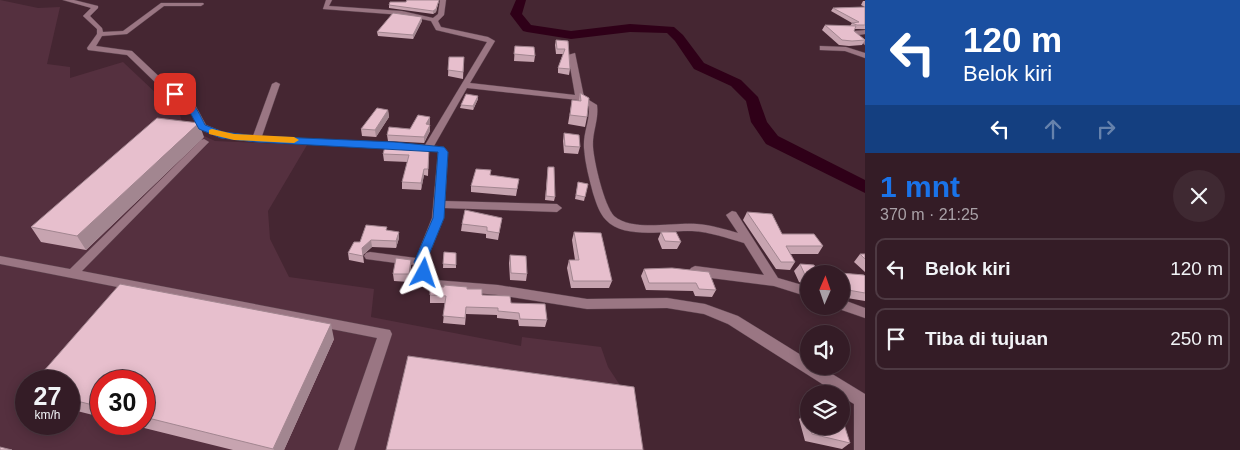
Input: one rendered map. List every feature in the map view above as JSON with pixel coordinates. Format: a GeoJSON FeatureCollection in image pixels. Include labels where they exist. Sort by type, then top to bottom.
{"type":"FeatureCollection","features":[{"type":"Feature","properties":{"kind":"street"},"geometry":{"type":"LineString","coordinates":[[66,0],[95,6],[86,16],[100,28],[100,34],[91,48],[129,53],[164,86],[191,105],[199,124],[206,130],[221,135],[257,139],[428,147],[436,148],[443,152],[438,218],[420,262],[431,284],[498,290],[587,304],[667,303],[705,309],[733,320],[863,399],[862,450]]}},
{"type":"Feature","properties":{"kind":"street"},"geometry":{"type":"LineString","coordinates":[[329,0],[325,8],[402,13],[434,20],[441,15],[443,0]]}},
{"type":"Feature","properties":{"kind":"street"},"geometry":{"type":"LineString","coordinates":[[100,34],[125,33],[163,4],[200,4]]}},
{"type":"Feature","properties":{"kind":"street"},"geometry":{"type":"LineString","coordinates":[[428,147],[491,43],[490,39],[438,29],[434,20]]}},
{"type":"Feature","properties":{"kind":"street"},"geometry":{"type":"LineString","coordinates":[[865,32],[857,32],[855,35],[865,43]]}},
{"type":"Feature","properties":{"kind":"street"},"geometry":{"type":"LineString","coordinates":[[823,48],[846,50],[865,56]]}},
{"type":"Feature","properties":{"kind":"street"},"geometry":{"type":"LineString","coordinates":[[572,55],[580,98]]}},
{"type":"Feature","properties":{"kind":"street"},"geometry":{"type":"LineString","coordinates":[[257,139],[276,84]]}},
{"type":"Feature","properties":{"kind":"street"},"geometry":{"type":"LineString","coordinates":[[464,85],[580,98],[594,106],[594,125],[587,139],[601,198],[609,217],[628,227],[701,228],[748,240]]}},
{"type":"Feature","properties":{"kind":"street"},"geometry":{"type":"LineString","coordinates":[[72,274],[204,142]]}},
{"type":"Feature","properties":{"kind":"street"},"geometry":{"type":"LineString","coordinates":[[438,204],[557,208]]}},
{"type":"Feature","properties":{"kind":"street"},"geometry":{"type":"LineString","coordinates":[[732,214],[774,281]]}},
{"type":"Feature","properties":{"kind":"street"},"geometry":{"type":"LineString","coordinates":[[370,256],[420,262]]}},
{"type":"Feature","properties":{"kind":"street"},"geometry":{"type":"LineString","coordinates":[[0,260],[385,334],[346,450]]}},
{"type":"Feature","properties":{"kind":"street"},"geometry":{"type":"LineString","coordinates":[[678,270],[774,281],[800,289]]}},
{"type":"Feature","properties":{"kind":"street"},"geometry":{"type":"LineString","coordinates":[[850,307],[865,313]]}},
{"type":"Feature","properties":{"kind":"shaded area"},"geometry":{"type":"Polygon","coordinates":[[[0,0],[38,8],[60,7],[47,64],[70,67],[70,78],[123,62],[158,95],[178,108],[182,122],[187,128],[215,141],[307,145],[268,211],[270,239],[289,277],[374,289],[371,317],[521,346],[522,337],[601,347],[608,367],[629,399],[645,450],[0,450],[0,0]]]}},
{"type":"Feature","properties":{"kind":"building"},"geometry":{"type":"Polygon","coordinates":[[[407,0],[439,0],[436,9],[433,11],[389,5],[390,2],[406,2],[407,0]]]}},
{"type":"Feature","properties":{"kind":"building"},"geometry":{"type":"Polygon","coordinates":[[[865,7],[865,25],[852,23],[859,22],[833,8],[865,7]]]}},
{"type":"Feature","properties":{"kind":"building"},"geometry":{"type":"Polygon","coordinates":[[[393,13],[422,17],[413,35],[377,32],[393,13]]]}},
{"type":"Feature","properties":{"kind":"building"},"geometry":{"type":"Polygon","coordinates":[[[825,25],[856,26],[854,31],[865,40],[842,40],[825,25]]]}},
{"type":"Feature","properties":{"kind":"building"},"geometry":{"type":"Polygon","coordinates":[[[556,40],[568,41],[570,69],[558,68],[565,49],[557,49],[556,40]]]}},
{"type":"Feature","properties":{"kind":"building"},"geometry":{"type":"Polygon","coordinates":[[[515,46],[534,47],[535,56],[514,54],[515,46]]]}},
{"type":"Feature","properties":{"kind":"building"},"geometry":{"type":"Polygon","coordinates":[[[449,57],[464,57],[463,72],[448,70],[449,57]]]}},
{"type":"Feature","properties":{"kind":"building"},"geometry":{"type":"Polygon","coordinates":[[[580,93],[589,98],[587,117],[570,115],[572,100],[581,101],[580,93]]]}},
{"type":"Feature","properties":{"kind":"building"},"geometry":{"type":"Polygon","coordinates":[[[466,94],[478,96],[473,106],[461,105],[466,94]]]}},
{"type":"Feature","properties":{"kind":"building"},"geometry":{"type":"Polygon","coordinates":[[[377,108],[388,110],[375,130],[361,129],[377,108]]]}},
{"type":"Feature","properties":{"kind":"building"},"geometry":{"type":"Polygon","coordinates":[[[418,115],[430,117],[426,124],[430,125],[424,137],[387,135],[389,127],[410,129],[418,115]]]}},
{"type":"Feature","properties":{"kind":"building"},"geometry":{"type":"Polygon","coordinates":[[[157,118],[199,123],[77,236],[31,227],[157,118]]]}},
{"type":"Feature","properties":{"kind":"building"},"geometry":{"type":"Polygon","coordinates":[[[564,133],[579,135],[580,147],[565,146],[564,133]]]}},
{"type":"Feature","properties":{"kind":"building"},"geometry":{"type":"Polygon","coordinates":[[[386,143],[429,147],[428,169],[424,169],[421,183],[402,182],[409,155],[383,154],[386,143]]]}},
{"type":"Feature","properties":{"kind":"building"},"geometry":{"type":"Polygon","coordinates":[[[548,167],[554,167],[555,197],[546,196],[548,167]]]}},
{"type":"Feature","properties":{"kind":"building"},"geometry":{"type":"Polygon","coordinates":[[[476,169],[491,170],[490,175],[519,179],[517,189],[471,186],[476,169]]]}},
{"type":"Feature","properties":{"kind":"building"},"geometry":{"type":"Polygon","coordinates":[[[578,182],[588,184],[585,197],[576,195],[578,182]]]}},
{"type":"Feature","properties":{"kind":"building"},"geometry":{"type":"Polygon","coordinates":[[[465,210],[502,218],[499,233],[487,231],[487,227],[462,224],[465,210]]]}},
{"type":"Feature","properties":{"kind":"building"},"geometry":{"type":"Polygon","coordinates":[[[747,212],[772,214],[782,234],[814,234],[823,246],[786,246],[795,262],[781,262],[747,212]]]}},
{"type":"Feature","properties":{"kind":"building"},"geometry":{"type":"Polygon","coordinates":[[[366,225],[387,227],[386,230],[399,232],[396,241],[371,240],[362,248],[363,256],[348,253],[354,242],[360,242],[366,225]]]}},
{"type":"Feature","properties":{"kind":"building"},"geometry":{"type":"Polygon","coordinates":[[[574,232],[601,233],[612,281],[573,281],[569,260],[579,260],[574,232]]]}},
{"type":"Feature","properties":{"kind":"building"},"geometry":{"type":"Polygon","coordinates":[[[661,232],[676,232],[681,242],[665,241],[661,232]]]}},
{"type":"Feature","properties":{"kind":"building"},"geometry":{"type":"Polygon","coordinates":[[[444,252],[456,253],[456,265],[443,264],[444,252]]]}},
{"type":"Feature","properties":{"kind":"building"},"geometry":{"type":"Polygon","coordinates":[[[510,255],[526,256],[527,274],[511,273],[510,255]]]}},
{"type":"Feature","properties":{"kind":"building"},"geometry":{"type":"Polygon","coordinates":[[[396,258],[411,260],[409,274],[393,274],[396,258]]]}},
{"type":"Feature","properties":{"kind":"building"},"geometry":{"type":"Polygon","coordinates":[[[672,268],[709,272],[716,290],[699,289],[696,283],[649,283],[644,269],[672,268]]]}},
{"type":"Feature","properties":{"kind":"building"},"geometry":{"type":"Polygon","coordinates":[[[850,274],[865,276],[865,293],[850,290],[850,274]]]}},
{"type":"Feature","properties":{"kind":"building"},"geometry":{"type":"Polygon","coordinates":[[[120,284],[331,324],[273,449],[155,420],[155,370],[90,370],[90,404],[80,402],[80,370],[45,370],[120,284]]]}},
{"type":"Feature","properties":{"kind":"building"},"geometry":{"type":"Polygon","coordinates":[[[444,285],[467,287],[467,289],[482,289],[482,295],[510,296],[511,303],[545,304],[547,320],[520,319],[519,313],[498,311],[498,308],[466,307],[465,318],[443,316],[446,296],[430,295],[430,287],[444,287],[444,285]]]}},
{"type":"Feature","properties":{"kind":"building"},"geometry":{"type":"Polygon","coordinates":[[[408,356],[634,387],[643,450],[386,450],[408,356]]]}},
{"type":"Feature","properties":{"kind":"building"},"geometry":{"type":"Polygon","coordinates":[[[816,435],[847,435],[850,443],[816,435]]]}},
{"type":"Feature","properties":{"kind":"building"},"geometry":{"type":"Polygon","coordinates":[[[0,447],[12,450],[0,450],[0,447]]]}},
{"type":"Feature","properties":{"kind":"waterway"},"geometry":{"type":"LineString","coordinates":[[521,0],[516,14],[527,28],[571,35],[630,28],[670,30],[679,38],[699,66],[736,83],[753,100],[759,122],[772,140],[865,187]]}},
{"type":"Feature","properties":{"kind":"slow traffic"},"geometry":{"type":"LineString","coordinates":[[212,132],[234,137],[294,140]]}},
{"type":"Feature","properties":{"kind":"route"},"geometry":{"type":"LineString","coordinates":[[175,94],[191,105],[202,127],[221,135],[257,139],[441,149],[443,152],[438,218],[420,262],[424,273]]}}]}
